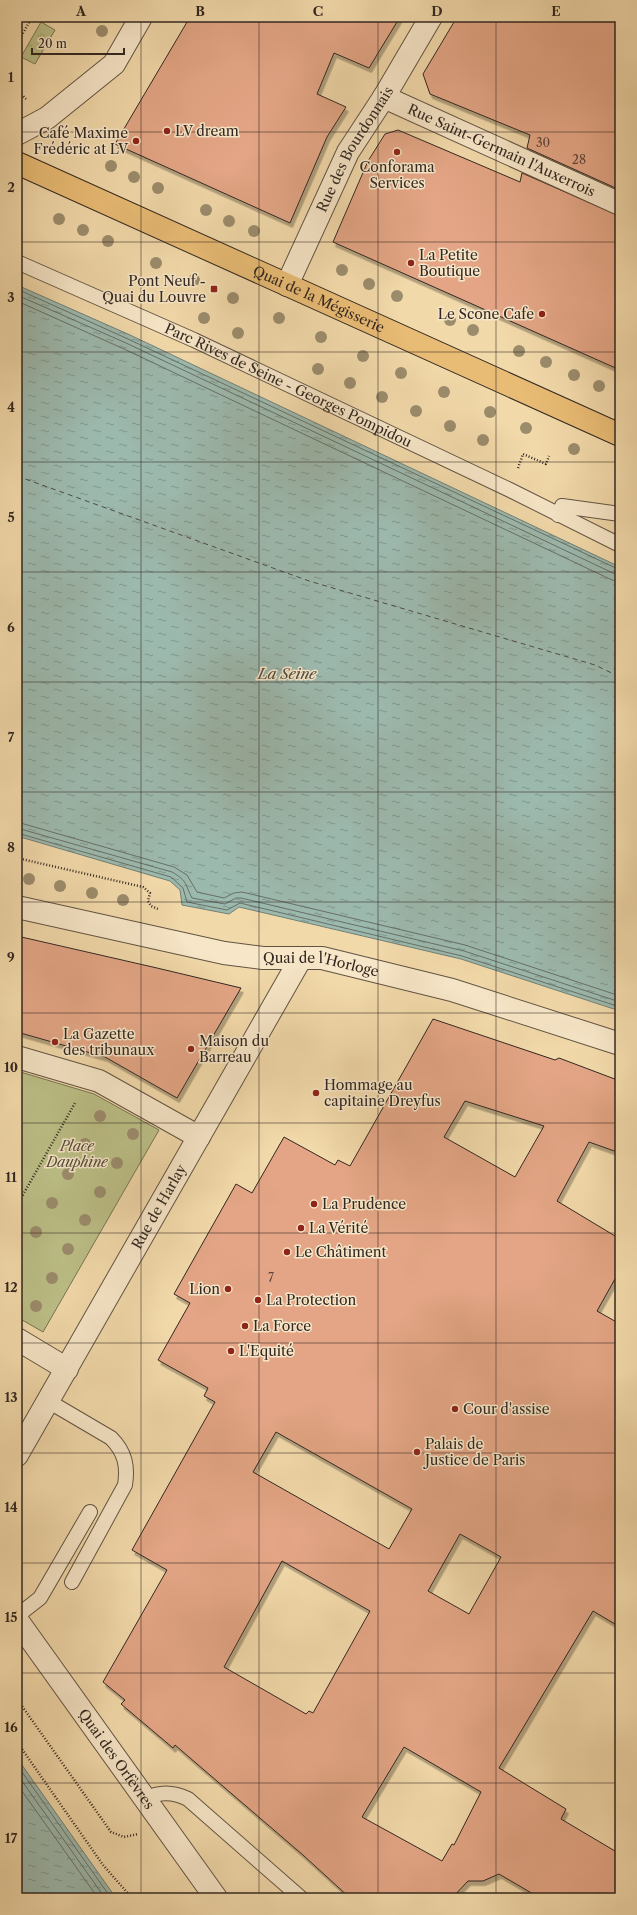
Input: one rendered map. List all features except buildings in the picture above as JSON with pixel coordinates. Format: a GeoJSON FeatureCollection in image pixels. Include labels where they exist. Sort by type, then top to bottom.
{"type":"FeatureCollection","features":[{"type":"Feature","properties":{"kind":"main road","name":"Quai de la Mégisserie"},"geometry":{"type":"LineString","coordinates":[[17,163],[620,435]]}},
{"type":"Feature","properties":{"kind":"street"},"geometry":{"type":"LineString","coordinates":[[17,134],[48,118],[114,64],[141,17]]}},
{"type":"Feature","properties":{"kind":"street","name":"Rue des Bourdonnais"},"geometry":{"type":"LineString","coordinates":[[287,285],[348,152],[384,97],[431,17]]}},
{"type":"Feature","properties":{"kind":"street","name":"Rue Saint-Germain l'Auxerrois"},"geometry":{"type":"LineString","coordinates":[[384,97],[620,204]]}},
{"type":"Feature","properties":{"kind":"street","name":"Quai de l'Horloge"},"geometry":{"type":"LineString","coordinates":[[17,907],[224,953],[263,958],[322,958],[452,990],[620,1044]]}},
{"type":"Feature","properties":{"kind":"street","name":"Rue de Harlay"},"geometry":{"type":"LineString","coordinates":[[17,1455],[301,958]]}},
{"type":"Feature","properties":{"kind":"street"},"geometry":{"type":"LineString","coordinates":[[17,1057],[98,1081],[199,1137]]}},
{"type":"Feature","properties":{"kind":"street"},"geometry":{"type":"LineString","coordinates":[[17,1339],[66,1369]]}},
{"type":"Feature","properties":{"kind":"street","name":"Quai des Orfèvres"},"geometry":{"type":"LineString","coordinates":[[17,1620],[216,1898]]}},
{"type":"Feature","properties":{"kind":"lane","name":"Parc Rives de Seine - Georges Pompidou"},"geometry":{"type":"LineString","coordinates":[[17,262],[194,340],[510,490],[620,545]]}},
{"type":"Feature","properties":{"kind":"lane"},"geometry":{"type":"LineString","coordinates":[[558,515],[562,506],[620,514]]}},
{"type":"Feature","properties":{"kind":"lane"},"geometry":{"type":"LineString","coordinates":[[48,1401],[111,1438],[119,1445],[124,1457],[127,1473],[124,1485],[72,1582]]}},
{"type":"Feature","properties":{"kind":"lane"},"geometry":{"type":"LineString","coordinates":[[17,1616],[40,1598],[90,1512]]}},
{"type":"Feature","properties":{"kind":"lane"},"geometry":{"type":"LineString","coordinates":[[146,1799],[166,1792],[188,1799],[301,1898]]}},
{"type":"Feature","properties":{"kind":"path"},"geometry":{"type":"LineString","coordinates":[[17,44],[32,17]]}},
{"type":"Feature","properties":{"kind":"path"},"geometry":{"type":"LineString","coordinates":[[510,490],[523,454],[546,464],[549,456]]}},
{"type":"Feature","properties":{"kind":"path"},"geometry":{"type":"LineString","coordinates":[[17,858],[143,887],[150,893],[148,900],[152,906],[158,909]]}},
{"type":"Feature","properties":{"kind":"path"},"geometry":{"type":"LineString","coordinates":[[17,1206],[89,1078]]}},
{"type":"Feature","properties":{"kind":"path"},"geometry":{"type":"LineString","coordinates":[[17,1699],[111,1832],[118,1836],[132,1836],[160,1820]]}},
{"type":"Feature","properties":{"kind":"path"},"geometry":{"type":"LineString","coordinates":[[17,1742],[103,1865],[132,1898]]}},
{"type":"Feature","properties":{"kind":"green space"},"geometry":{"type":"Polygon","coordinates":[[[41,22],[55,30],[35,64],[21,57],[41,22]]]}},
{"type":"Feature","properties":{"kind":"green space","name":"Place Dauphine"},"geometry":{"type":"Polygon","coordinates":[[[17,1071],[94,1094],[159,1130],[43,1332],[17,1317],[17,1071]]]}},
{"type":"Feature","properties":{"kind":"water","name":"La Seine"},"geometry":{"type":"Polygon","coordinates":[[[17,285],[130,335],[620,567],[620,1011],[461,959],[239,907],[229,914],[182,905],[180,890],[170,881],[17,836],[17,285]]]}},
{"type":"Feature","properties":{"kind":"water"},"geometry":{"type":"Polygon","coordinates":[[[17,1758],[116,1898],[17,1898],[17,1758]]]}},
{"type":"Feature","properties":{"kind":"ferry route"},"geometry":{"type":"LineString","coordinates":[[17,476],[309,581],[595,665],[620,677]]}},
{"type":"Feature","properties":{"kind":"place","name":"LV dream"},"geometry":{"type":"Point","coordinates":[167,131]}},
{"type":"Feature","properties":{"kind":"place","name":"Café Maxime Frédéric at LV"},"geometry":{"type":"Point","coordinates":[136,141]}},
{"type":"Feature","properties":{"kind":"place","name":"Conforama Services"},"geometry":{"type":"Point","coordinates":[397,152]}},
{"type":"Feature","properties":{"kind":"place","name":"La Petite Boutique"},"geometry":{"type":"Point","coordinates":[411,263]}},
{"type":"Feature","properties":{"kind":"place","name":"Pont Neuf - Quai du Louvre"},"geometry":{"type":"Point","coordinates":[214,289]}},
{"type":"Feature","properties":{"kind":"place","name":"Le Scone Cafe"},"geometry":{"type":"Point","coordinates":[542,314]}},
{"type":"Feature","properties":{"kind":"place","name":"La Gazette des tribunaux"},"geometry":{"type":"Point","coordinates":[55,1042]}},
{"type":"Feature","properties":{"kind":"place","name":"Maison du Barreau"},"geometry":{"type":"Point","coordinates":[191,1049]}},
{"type":"Feature","properties":{"kind":"place","name":"Hommage au capitaine Dreyfus"},"geometry":{"type":"Point","coordinates":[316,1093]}},
{"type":"Feature","properties":{"kind":"place","name":"La Prudence"},"geometry":{"type":"Point","coordinates":[314,1204]}},
{"type":"Feature","properties":{"kind":"place","name":"La Vérité"},"geometry":{"type":"Point","coordinates":[301,1228]}},
{"type":"Feature","properties":{"kind":"place","name":"Le Châtiment"},"geometry":{"type":"Point","coordinates":[287,1252]}},
{"type":"Feature","properties":{"kind":"place","name":"Lion"},"geometry":{"type":"Point","coordinates":[228,1289]}},
{"type":"Feature","properties":{"kind":"place","name":"La Protection"},"geometry":{"type":"Point","coordinates":[258,1300]}},
{"type":"Feature","properties":{"kind":"place","name":"La Force"},"geometry":{"type":"Point","coordinates":[245,1326]}},
{"type":"Feature","properties":{"kind":"place","name":"L'Equité"},"geometry":{"type":"Point","coordinates":[231,1351]}},
{"type":"Feature","properties":{"kind":"place","name":"Cour d'assise"},"geometry":{"type":"Point","coordinates":[455,1409]}},
{"type":"Feature","properties":{"kind":"place","name":"Palais de Justice de Paris"},"geometry":{"type":"Point","coordinates":[417,1452]}}]}
